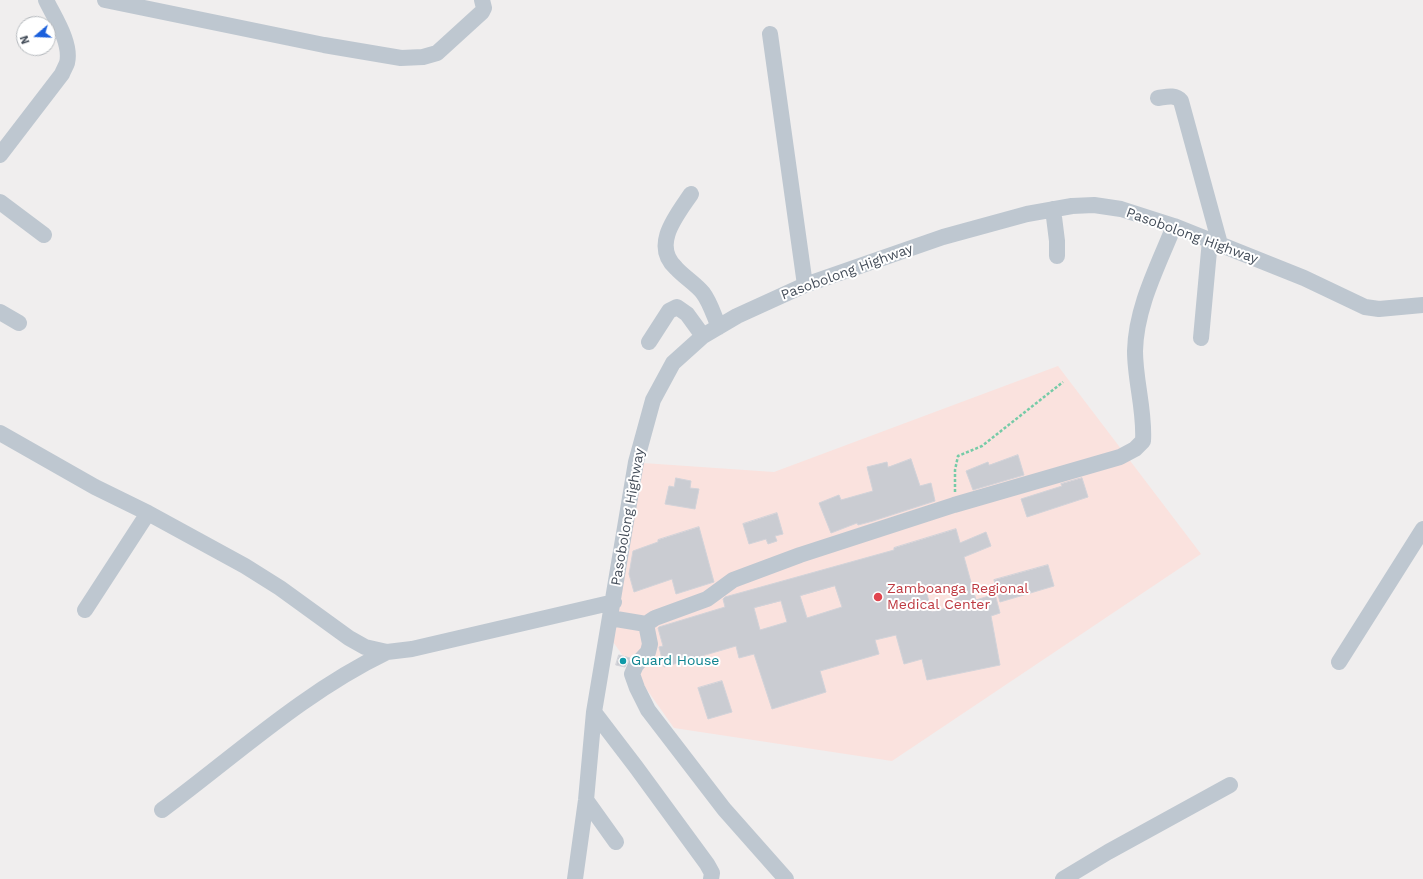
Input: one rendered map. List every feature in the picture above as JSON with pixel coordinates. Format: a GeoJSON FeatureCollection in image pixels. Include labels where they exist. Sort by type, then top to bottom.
{"type":"FeatureCollection","features":[{"type":"Feature","properties":{"kind":"street"},"geometry":{"type":"LineString","coordinates":[[0,156],[62,74],[67,63],[68,53],[64,38],[46,0]]}},
{"type":"Feature","properties":{"kind":"street"},"geometry":{"type":"LineString","coordinates":[[105,0],[324,46],[401,58],[423,57],[437,53],[482,12],[484,8],[482,0]]}},
{"type":"Feature","properties":{"kind":"street"},"geometry":{"type":"LineString","coordinates":[[770,34],[805,285]]}},
{"type":"Feature","properties":{"kind":"street"},"geometry":{"type":"LineString","coordinates":[[1158,98],[1172,96],[1181,101],[1215,242],[1201,338]]}},
{"type":"Feature","properties":{"kind":"street"},"geometry":{"type":"LineString","coordinates":[[691,194],[669,228],[666,239],[667,252],[674,267],[703,293],[719,327]]}},
{"type":"Feature","properties":{"kind":"street"},"geometry":{"type":"LineString","coordinates":[[0,202],[44,235]]}},
{"type":"Feature","properties":{"kind":"street","name":"Pasobolong Highway"},"geometry":{"type":"LineString","coordinates":[[575,879],[586,800],[594,712],[614,602],[636,462],[653,400],[674,363],[704,336],[719,327],[805,285],[943,237],[1027,214],[1053,209],[1094,205],[1121,210],[1174,226],[1304,278],[1365,307],[1379,309],[1423,305]]}},
{"type":"Feature","properties":{"kind":"street"},"geometry":{"type":"LineString","coordinates":[[1053,209],[1057,241],[1057,256]]}},
{"type":"Feature","properties":{"kind":"street"},"geometry":{"type":"LineString","coordinates":[[610,618],[646,624],[655,618],[707,599],[733,580],[800,554],[954,505],[1120,457],[1135,449],[1143,441],[1144,425],[1135,351],[1137,329],[1143,305],[1174,226]]}},
{"type":"Feature","properties":{"kind":"street"},"geometry":{"type":"LineString","coordinates":[[649,342],[669,311],[677,307],[687,314],[704,336]]}},
{"type":"Feature","properties":{"kind":"street"},"geometry":{"type":"LineString","coordinates":[[0,312],[19,323]]}},
{"type":"Feature","properties":{"kind":"street"},"geometry":{"type":"LineString","coordinates":[[0,433],[94,487],[148,513],[245,566],[280,588],[349,638],[365,647],[387,652]]}},
{"type":"Feature","properties":{"kind":"street"},"geometry":{"type":"LineString","coordinates":[[85,610],[148,513]]}},
{"type":"Feature","properties":{"kind":"street"},"geometry":{"type":"LineString","coordinates":[[1339,662],[1423,528]]}},
{"type":"Feature","properties":{"kind":"street"},"geometry":{"type":"LineString","coordinates":[[162,810],[319,690],[387,652],[450,640],[614,602]]}},
{"type":"Feature","properties":{"kind":"street"},"geometry":{"type":"LineString","coordinates":[[646,624],[650,644],[648,652],[636,665],[632,674],[636,688],[648,710],[724,809],[786,879]]}},
{"type":"Feature","properties":{"kind":"street"},"geometry":{"type":"LineString","coordinates":[[594,712],[706,864],[712,873],[711,879]]}},
{"type":"Feature","properties":{"kind":"street"},"geometry":{"type":"LineString","coordinates":[[1063,879],[1108,852],[1230,785]]}},
{"type":"Feature","properties":{"kind":"street"},"geometry":{"type":"LineString","coordinates":[[586,800],[616,842]]}},
{"type":"Feature","properties":{"kind":"path"},"geometry":{"type":"LineString","coordinates":[[954,505],[955,470],[958,456],[982,446],[1062,382]]}},
{"type":"Feature","properties":{"kind":"shaded area","name":"Zamboanga Regional Medical Center"},"geometry":{"type":"Polygon","coordinates":[[[1058,366],[1201,554],[892,761],[674,728],[611,639],[643,463],[774,472],[1058,366]]]}},
{"type":"Feature","properties":{"kind":"building"},"geometry":{"type":"Polygon","coordinates":[[[1018,455],[1024,475],[973,490],[966,471],[988,462],[989,465],[1018,455]]]}},
{"type":"Feature","properties":{"kind":"building"},"geometry":{"type":"Polygon","coordinates":[[[911,459],[920,486],[931,483],[935,501],[873,521],[858,525],[857,523],[831,533],[819,503],[839,495],[841,500],[873,491],[867,467],[887,462],[888,467],[911,459]]]}},
{"type":"Feature","properties":{"kind":"building"},"geometry":{"type":"Polygon","coordinates":[[[676,478],[691,481],[690,488],[699,489],[695,509],[665,504],[669,486],[674,487],[676,478]]]}},
{"type":"Feature","properties":{"kind":"building"},"geometry":{"type":"Polygon","coordinates":[[[1082,478],[1088,497],[1027,517],[1021,499],[1082,478]]]}},
{"type":"Feature","properties":{"kind":"building"},"geometry":{"type":"Polygon","coordinates":[[[777,513],[783,534],[775,536],[777,541],[768,544],[766,539],[749,544],[743,524],[777,513]]]}},
{"type":"Feature","properties":{"kind":"building"},"geometry":{"type":"Polygon","coordinates":[[[699,527],[714,582],[676,594],[672,579],[634,592],[629,574],[633,551],[658,542],[658,540],[699,527]]]}},
{"type":"Feature","properties":{"kind":"building"},"geometry":{"type":"Polygon","coordinates":[[[956,529],[960,543],[986,532],[991,546],[964,557],[976,600],[995,594],[1000,613],[991,616],[1000,665],[927,680],[922,659],[904,664],[896,635],[875,640],[879,654],[820,671],[826,692],[772,709],[754,654],[739,658],[736,646],[664,667],[659,647],[663,646],[659,627],[725,607],[723,599],[725,597],[894,550],[894,548],[956,529]],[[951,584],[926,591],[932,612],[957,605],[951,584]],[[835,586],[800,596],[807,618],[842,607],[835,586]],[[781,601],[754,608],[760,630],[787,622],[781,601]]]}},
{"type":"Feature","properties":{"kind":"building"},"geometry":{"type":"Polygon","coordinates":[[[1048,565],[1054,586],[1000,602],[994,580],[1048,565]]]}},
{"type":"Feature","properties":{"kind":"building","name":"Guard House"},"geometry":{"type":"Polygon","coordinates":[[[619,655],[630,658],[625,667],[616,665],[619,655]]]}},
{"type":"Feature","properties":{"kind":"building"},"geometry":{"type":"Polygon","coordinates":[[[722,681],[732,712],[708,719],[698,688],[722,681]]]}},
{"type":"Feature","properties":{"kind":"place","name":"Zamboanga Regional Medical Center"},"geometry":{"type":"Point","coordinates":[878,597]}},
{"type":"Feature","properties":{"kind":"place","name":"Guard House"},"geometry":{"type":"Point","coordinates":[623,661]}}]}
